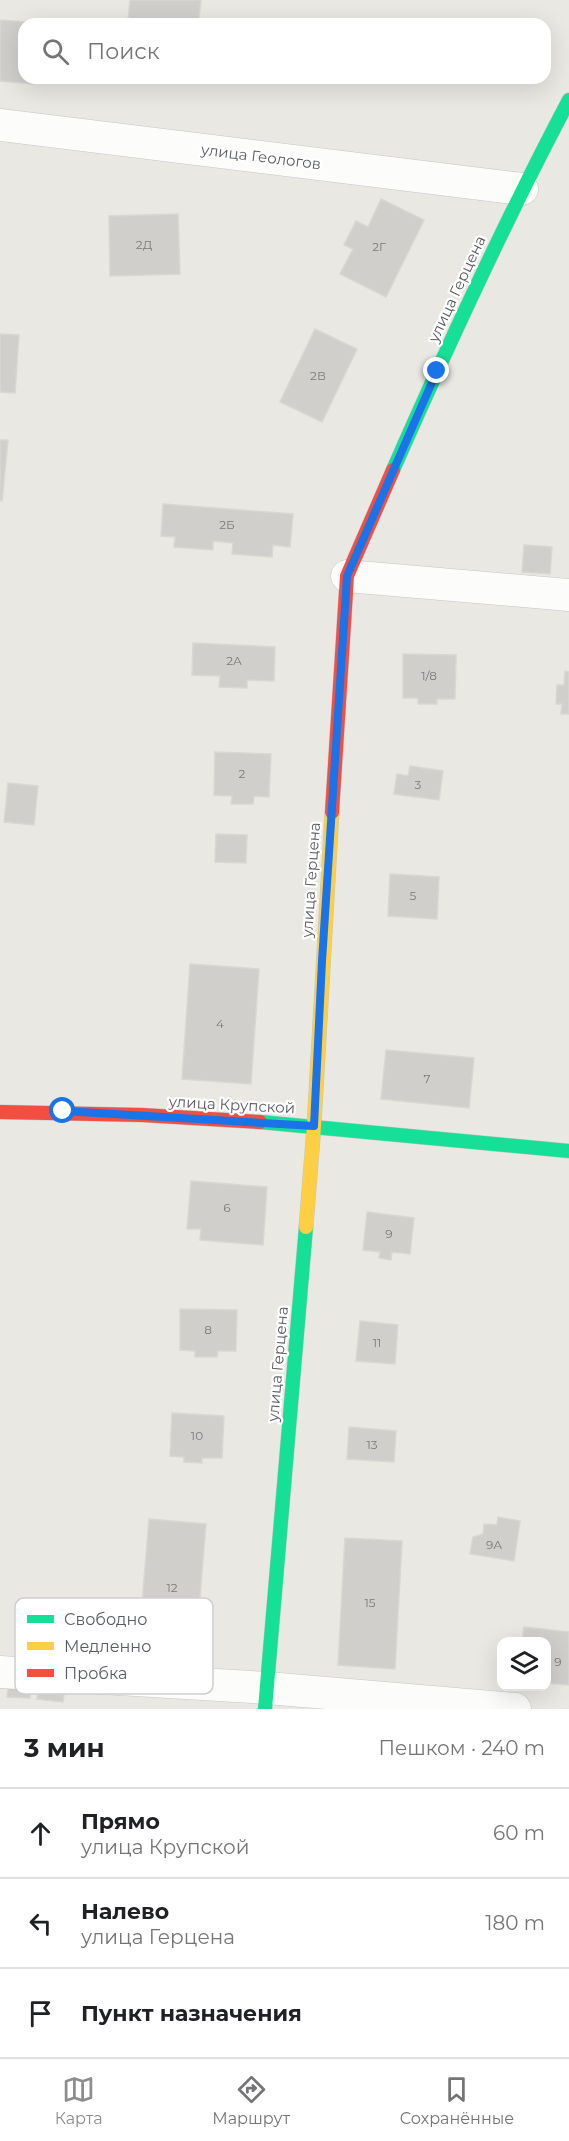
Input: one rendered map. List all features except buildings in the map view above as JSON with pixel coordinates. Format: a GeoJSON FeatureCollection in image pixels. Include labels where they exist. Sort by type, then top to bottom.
{"type":"FeatureCollection","features":[{"type":"Feature","properties":{"kind":"street","name":"улица Герцена"},"geometry":{"type":"LineString","coordinates":[[266,1699],[314,1126],[322,961],[347,576],[437,371],[522,189],[569,100]]}},
{"type":"Feature","properties":{"kind":"street","name":"улица Геологов"},"geometry":{"type":"LineString","coordinates":[[0,125],[522,189]]}},
{"type":"Feature","properties":{"kind":"street"},"geometry":{"type":"LineString","coordinates":[[347,576],[569,595]]}},
{"type":"Feature","properties":{"kind":"street","name":"улица Крупской"},"geometry":{"type":"LineString","coordinates":[[0,1112],[63,1111],[314,1126],[569,1151]]}},
{"type":"Feature","properties":{"kind":"street"},"geometry":{"type":"LineString","coordinates":[[0,1672],[15,1674]]}},
{"type":"Feature","properties":{"kind":"street"},"geometry":{"type":"LineString","coordinates":[[213,1694],[266,1699],[515,1709]]}},
{"type":"Feature","properties":{"kind":"traffic: fast"},"geometry":{"type":"LineString","coordinates":[[393,470],[522,191],[569,100]]}},
{"type":"Feature","properties":{"kind":"traffic: fast"},"geometry":{"type":"LineString","coordinates":[[260,1122],[569,1151]]}},
{"type":"Feature","properties":{"kind":"traffic: fast"},"geometry":{"type":"LineString","coordinates":[[265,1709],[306,1227]]}},
{"type":"Feature","properties":{"kind":"traffic: slow"},"geometry":{"type":"LineString","coordinates":[[306,1227],[332,812]]}},
{"type":"Feature","properties":{"kind":"traffic: jam"},"geometry":{"type":"LineString","coordinates":[[332,812],[347,576],[393,470]]}},
{"type":"Feature","properties":{"kind":"traffic: jam"},"geometry":{"type":"LineString","coordinates":[[0,1112],[142,1115],[260,1122]]}},
{"type":"Feature","properties":{"kind":"route"},"geometry":{"type":"LineString","coordinates":[[63,1111],[314,1126],[322,961],[347,576],[437,371]]}}]}
